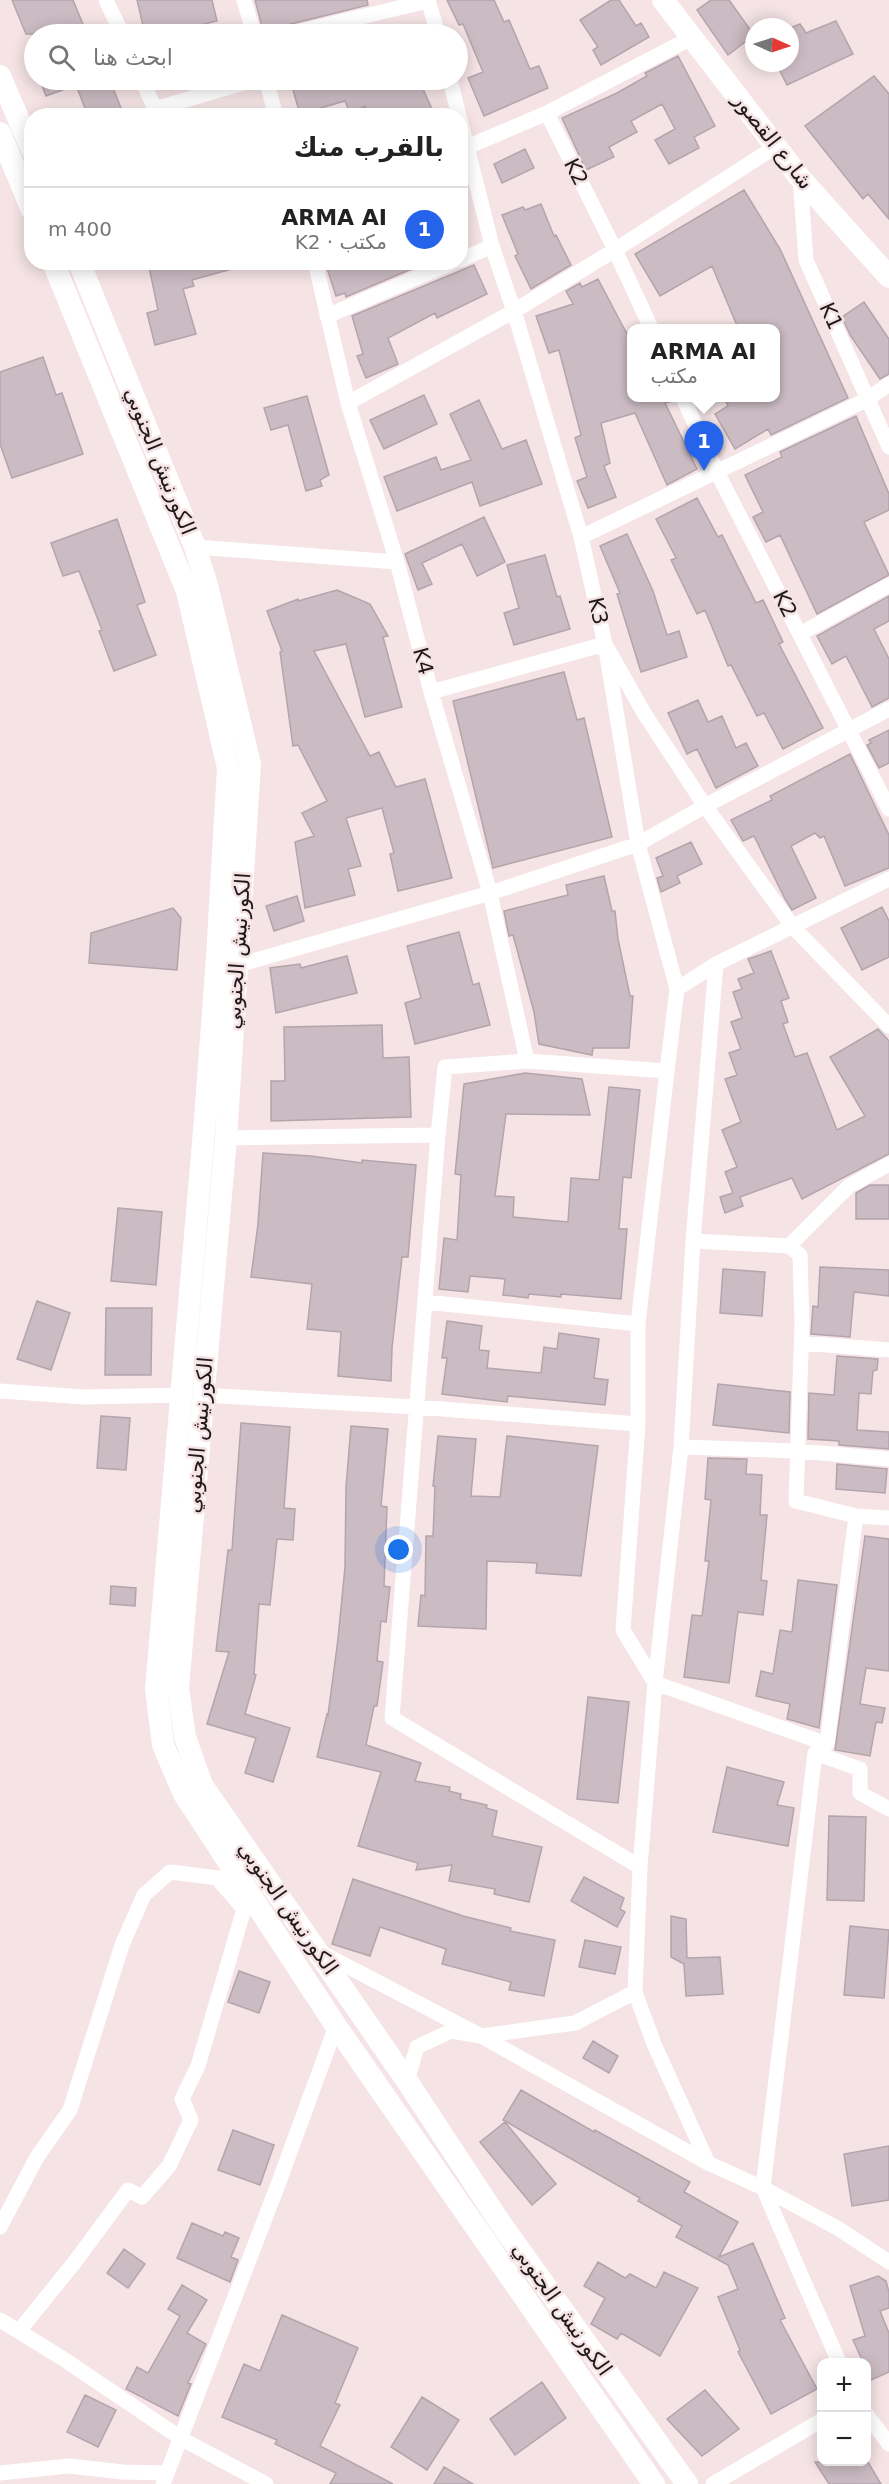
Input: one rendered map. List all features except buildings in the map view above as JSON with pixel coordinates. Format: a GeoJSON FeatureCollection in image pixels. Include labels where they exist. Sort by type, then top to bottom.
{"type":"FeatureCollection","features":[{"type":"Feature","properties":{"kind":"main road","name":"شارع القصور"},"geometry":{"type":"LineString","coordinates":[[663,0],[800,178],[889,277]]}},
{"type":"Feature","properties":{"kind":"main road"},"geometry":{"type":"LineString","coordinates":[[0,76],[24,132]]}},
{"type":"Feature","properties":{"kind":"main road"},"geometry":{"type":"LineString","coordinates":[[0,133],[24,191]]}},
{"type":"Feature","properties":{"kind":"main road","name":"الكورنيش الجنوبي"},"geometry":{"type":"LineString","coordinates":[[56,270],[186,591],[228,768],[192,1395],[178,1688],[185,1737],[202,1785],[407,2081],[499,2221],[687,2484]]}},
{"type":"Feature","properties":{"kind":"main road","name":"الكورنيش الجنوبي"},"geometry":{"type":"LineString","coordinates":[[82,270],[195,548],[207,585],[250,764],[226,1138],[156,1689],[163,1745],[184,1794],[336,2026],[654,2484]]}},
{"type":"Feature","properties":{"kind":"street"},"geometry":{"type":"LineString","coordinates":[[106,0],[117,24]]}},
{"type":"Feature","properties":{"kind":"street"},"geometry":{"type":"LineString","coordinates":[[244,0],[251,24]]}},
{"type":"Feature","properties":{"kind":"street"},"geometry":{"type":"LineString","coordinates":[[330,24],[428,0],[435,24]]}},
{"type":"Feature","properties":{"kind":"street"},"geometry":{"type":"LineString","coordinates":[[468,146],[547,112],[693,38]]}},
{"type":"Feature","properties":{"kind":"street"},"geometry":{"type":"LineString","coordinates":[[146,90],[155,108]]}},
{"type":"Feature","properties":{"kind":"street"},"geometry":{"type":"LineString","coordinates":[[158,108],[219,90]]}},
{"type":"Feature","properties":{"kind":"street"},"geometry":{"type":"LineString","coordinates":[[269,90],[274,108]]}},
{"type":"Feature","properties":{"kind":"street","name":"K3"},"geometry":{"type":"LineString","coordinates":[[453,90],[458,108]]}},
{"type":"Feature","properties":{"kind":"street","name":"K2"},"geometry":{"type":"LineString","coordinates":[[547,112],[649,324]]}},
{"type":"Feature","properties":{"kind":"street"},"geometry":{"type":"LineString","coordinates":[[348,403],[514,310],[615,250],[775,147]]}},
{"type":"Feature","properties":{"kind":"street","name":"K3"},"geometry":{"type":"LineString","coordinates":[[468,162],[581,537],[605,644],[644,713],[705,806],[793,927],[889,1026]]}},
{"type":"Feature","properties":{"kind":"street","name":"K1"},"geometry":{"type":"LineString","coordinates":[[800,178],[806,260],[889,447]]}},
{"type":"Feature","properties":{"kind":"street"},"geometry":{"type":"LineString","coordinates":[[468,256],[492,246]]}},
{"type":"Feature","properties":{"kind":"street","name":"K4"},"geometry":{"type":"LineString","coordinates":[[317,270],[348,403],[397,562],[431,692],[490,893],[527,1061]]}},
{"type":"Feature","properties":{"kind":"street"},"geometry":{"type":"LineString","coordinates":[[327,316],[434,270]]}},
{"type":"Feature","properties":{"kind":"street"},"geometry":{"type":"LineString","coordinates":[[581,537],[868,399],[889,384]]}},
{"type":"Feature","properties":{"kind":"street","name":"K2"},"geometry":{"type":"LineString","coordinates":[[685,402],[717,472],[889,810]]}},
{"type":"Feature","properties":{"kind":"street"},"geometry":{"type":"LineString","coordinates":[[195,548],[397,562]]}},
{"type":"Feature","properties":{"kind":"street"},"geometry":{"type":"LineString","coordinates":[[800,634],[889,585]]}},
{"type":"Feature","properties":{"kind":"street"},"geometry":{"type":"LineString","coordinates":[[431,692],[605,644],[638,844],[677,989],[638,1324],[638,1424],[623,1630],[655,1683],[821,1748],[860,1769],[860,1793],[889,1809]]}},
{"type":"Feature","properties":{"kind":"street"},"geometry":{"type":"LineString","coordinates":[[238,964],[490,893],[638,844],[889,709]]}},
{"type":"Feature","properties":{"kind":"street"},"geometry":{"type":"LineString","coordinates":[[677,989],[716,964],[889,879]]}},
{"type":"Feature","properties":{"kind":"street"},"geometry":{"type":"LineString","coordinates":[[708,2163],[654,2044],[635,1992],[640,1867],[655,1683],[681,1447],[693,1241],[716,964]]}},
{"type":"Feature","properties":{"kind":"street"},"geometry":{"type":"LineString","coordinates":[[640,1867],[392,1718],[445,1067],[527,1061],[667,1071]]}},
{"type":"Feature","properties":{"kind":"street"},"geometry":{"type":"LineString","coordinates":[[226,1138],[438,1135]]}},
{"type":"Feature","properties":{"kind":"street"},"geometry":{"type":"LineString","coordinates":[[789,1246],[849,1186],[889,1164]]}},
{"type":"Feature","properties":{"kind":"street"},"geometry":{"type":"LineString","coordinates":[[693,1241],[789,1246],[800,1255],[802,1343],[795,1501],[856,1516],[889,1518]]}},
{"type":"Feature","properties":{"kind":"street"},"geometry":{"type":"LineString","coordinates":[[425,1302],[638,1324]]}},
{"type":"Feature","properties":{"kind":"street"},"geometry":{"type":"LineString","coordinates":[[802,1343],[889,1350]]}},
{"type":"Feature","properties":{"kind":"street"},"geometry":{"type":"LineString","coordinates":[[0,1392],[84,1397],[192,1395],[416,1407],[638,1424]]}},
{"type":"Feature","properties":{"kind":"street"},"geometry":{"type":"LineString","coordinates":[[681,1447],[798,1451],[889,1459]]}},
{"type":"Feature","properties":{"kind":"street"},"geometry":{"type":"LineString","coordinates":[[837,2358],[763,2188],[821,1748],[856,1516]]}},
{"type":"Feature","properties":{"kind":"street"},"geometry":{"type":"LineString","coordinates":[[0,2227],[37,2157],[70,2110],[122,1945],[144,1895],[170,1872],[240,1880]]}},
{"type":"Feature","properties":{"kind":"street"},"geometry":{"type":"LineString","coordinates":[[19,2331],[74,2263],[128,2190],[142,2197],[169,2166],[191,2120],[183,2099],[198,2066],[244,1909],[217,1878]]}},
{"type":"Feature","properties":{"kind":"street"},"geometry":{"type":"LineString","coordinates":[[317,1950],[481,2036],[708,2163],[763,2188],[839,2229],[889,2262]]}},
{"type":"Feature","properties":{"kind":"street"},"geometry":{"type":"LineString","coordinates":[[407,2081],[417,2047],[451,2031],[481,2036],[575,2023],[635,1992]]}},
{"type":"Feature","properties":{"kind":"street"},"geometry":{"type":"LineString","coordinates":[[0,2473],[69,2466],[165,2478],[182,2439],[336,2026]]}},
{"type":"Feature","properties":{"kind":"street"},"geometry":{"type":"LineString","coordinates":[[0,2320],[63,2358],[182,2439],[266,2484]]}},
{"type":"Feature","properties":{"kind":"street"},"geometry":{"type":"LineString","coordinates":[[871,2420],[889,2444]]}},
{"type":"Feature","properties":{"kind":"street"},"geometry":{"type":"LineString","coordinates":[[713,2484],[817,2423]]}},
{"type":"Feature","properties":{"kind":"place","name":"ARMA AI"},"geometry":{"type":"Point","coordinates":[704,471]}}]}
